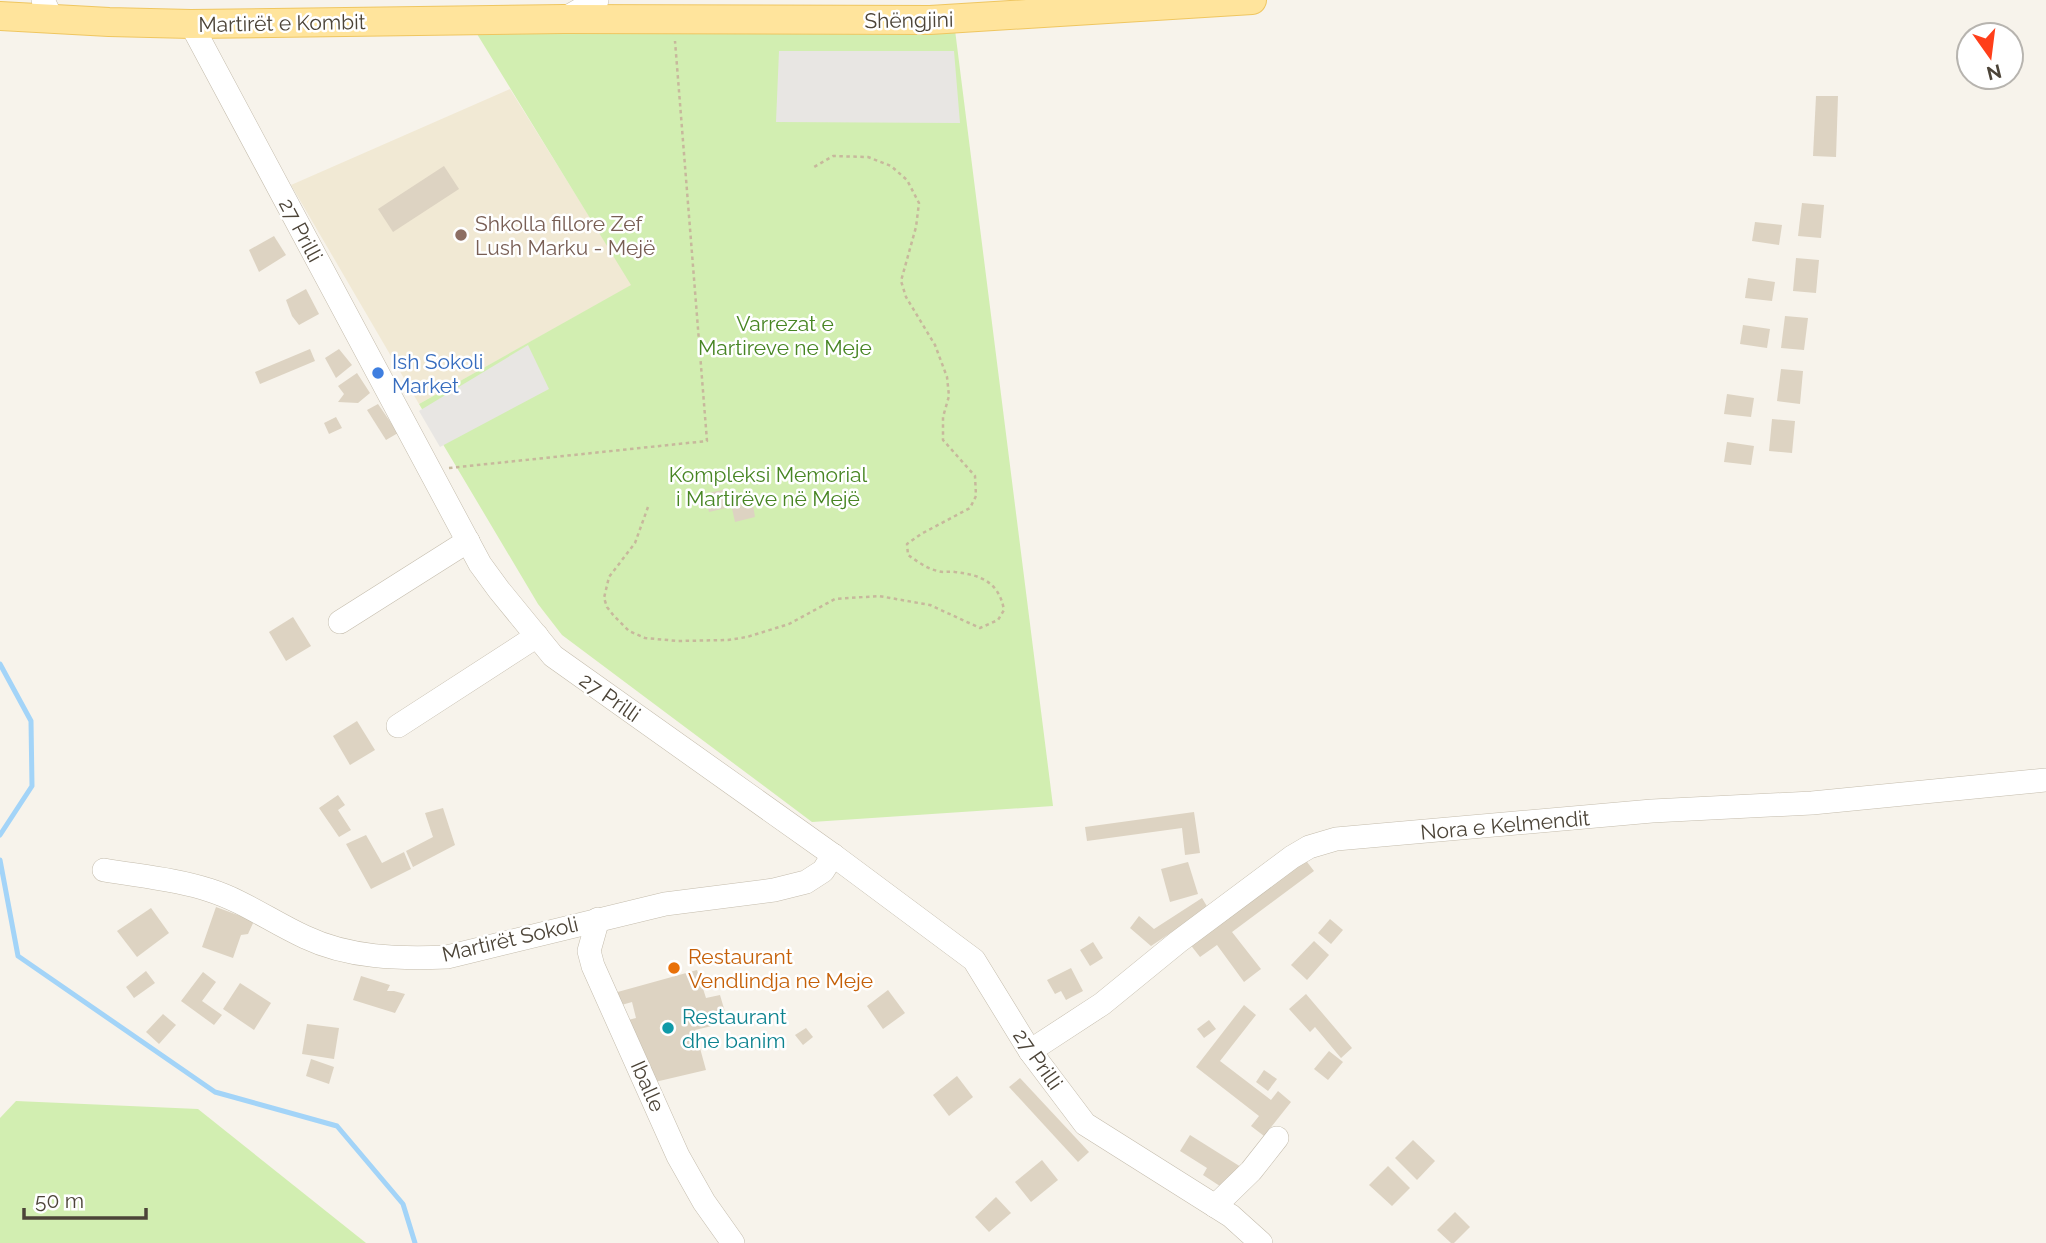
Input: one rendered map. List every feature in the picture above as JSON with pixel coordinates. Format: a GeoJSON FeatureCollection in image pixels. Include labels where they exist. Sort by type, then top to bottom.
{"type":"FeatureCollection","features":[{"type":"Feature","properties":{"kind":"main road","name":"Shëngjini"},"geometry":{"type":"LineString","coordinates":[[564,19],[930,20],[1252,0]]}},
{"type":"Feature","properties":{"kind":"main road","name":"Martirët e Kombit"},"geometry":{"type":"LineString","coordinates":[[0,16],[47,10],[191,24],[564,19]]}},
{"type":"Feature","properties":{"kind":"street"},"geometry":{"type":"LineString","coordinates":[[564,19],[597,0]]}},
{"type":"Feature","properties":{"kind":"street","name":"27 Prilli"},"geometry":{"type":"LineString","coordinates":[[191,24],[468,541],[499,590],[553,656],[834,855],[974,960],[1030,1051],[1085,1124],[1231,1216],[1261,1243]]}},
{"type":"Feature","properties":{"kind":"street"},"geometry":{"type":"LineString","coordinates":[[340,622],[468,541]]}},
{"type":"Feature","properties":{"kind":"street"},"geometry":{"type":"LineString","coordinates":[[398,726],[537,636]]}},
{"type":"Feature","properties":{"kind":"street","name":"Nora e Kelmendit"},"geometry":{"type":"LineString","coordinates":[[1030,1051],[1102,1004],[1178,942],[1292,857],[1336,839],[1652,811],[1812,803],[2046,780]]}},
{"type":"Feature","properties":{"kind":"street","name":"Martirët Sokoli"},"geometry":{"type":"LineString","coordinates":[[104,870],[208,890],[250,906],[305,938],[350,953],[412,958],[447,957],[665,904],[774,890],[806,882],[823,871],[834,855]]}},
{"type":"Feature","properties":{"kind":"street","name":"Iballe"},"geometry":{"type":"LineString","coordinates":[[598,919],[589,951],[593,966],[678,1156],[721,1228],[733,1243]]}},
{"type":"Feature","properties":{"kind":"street"},"geometry":{"type":"LineString","coordinates":[[1214,1206],[1251,1171],[1277,1138]]}},
{"type":"Feature","properties":{"kind":"path"},"geometry":{"type":"LineString","coordinates":[[430,470],[708,441],[673,20]]}},
{"type":"Feature","properties":{"kind":"path"},"geometry":{"type":"LineString","coordinates":[[648,507],[635,543],[609,577],[604,598],[607,607],[629,631],[645,638],[703,641],[747,637],[789,625],[835,599],[879,596],[930,605],[980,628],[998,620],[1004,610],[999,590],[991,583],[954,572],[930,569],[908,555],[907,544],[970,508],[976,496],[975,477],[943,440],[943,417],[949,396],[947,377],[935,345],[906,296],[901,281],[916,228],[919,203],[906,180],[891,166],[867,157],[833,156],[814,167]]}},
{"type":"Feature","properties":{"kind":"shaded area"},"geometry":{"type":"Polygon","coordinates":[[[779,51],[954,51],[960,123],[776,122],[779,51]]]}},
{"type":"Feature","properties":{"kind":"shaded area","name":"Shkolla fillore Zef Lush Marku - Mejë"},"geometry":{"type":"Polygon","coordinates":[[[510,89],[632,285],[419,404],[291,185],[510,89]]]}},
{"type":"Feature","properties":{"kind":"shaded area"},"geometry":{"type":"Polygon","coordinates":[[[528,345],[549,389],[440,447],[419,411],[528,345]]]}},
{"type":"Feature","properties":{"kind":"green space","name":"Kompleksi Memorial i Martirëve në Mejë"},"geometry":{"type":"Polygon","coordinates":[[[955,30],[1053,806],[812,822],[562,635],[538,604],[419,404],[631,285],[477,34],[955,30]]]}},
{"type":"Feature","properties":{"kind":"green space"},"geometry":{"type":"Polygon","coordinates":[[[16,1101],[198,1109],[366,1243],[0,1243],[0,1118],[16,1101]]]}},
{"type":"Feature","properties":{"kind":"building"},"geometry":{"type":"Polygon","coordinates":[[[1816,96],[1838,96],[1836,157],[1813,156],[1816,96]]]}},
{"type":"Feature","properties":{"kind":"building"},"geometry":{"type":"Polygon","coordinates":[[[444,166],[459,189],[393,232],[378,209],[444,166]]]}},
{"type":"Feature","properties":{"kind":"building"},"geometry":{"type":"Polygon","coordinates":[[[1802,203],[1824,205],[1821,238],[1798,236],[1802,203]]]}},
{"type":"Feature","properties":{"kind":"building"},"geometry":{"type":"Polygon","coordinates":[[[1755,222],[1782,225],[1779,245],[1752,241],[1755,222]]]}},
{"type":"Feature","properties":{"kind":"building"},"geometry":{"type":"Polygon","coordinates":[[[274,236],[286,255],[259,272],[249,250],[274,236]]]}},
{"type":"Feature","properties":{"kind":"building"},"geometry":{"type":"Polygon","coordinates":[[[1796,258],[1819,260],[1816,293],[1793,291],[1796,258]]]}},
{"type":"Feature","properties":{"kind":"building"},"geometry":{"type":"Polygon","coordinates":[[[1748,278],[1775,282],[1772,301],[1745,298],[1748,278]]]}},
{"type":"Feature","properties":{"kind":"building"},"geometry":{"type":"Polygon","coordinates":[[[306,289],[319,314],[299,325],[286,300],[306,289]]]}},
{"type":"Feature","properties":{"kind":"building"},"geometry":{"type":"Polygon","coordinates":[[[1785,316],[1808,318],[1804,350],[1781,348],[1785,316]]]}},
{"type":"Feature","properties":{"kind":"building"},"geometry":{"type":"Polygon","coordinates":[[[1743,325],[1770,329],[1767,348],[1740,344],[1743,325]]]}},
{"type":"Feature","properties":{"kind":"building"},"geometry":{"type":"Polygon","coordinates":[[[310,349],[315,361],[260,384],[255,372],[310,349]]]}},
{"type":"Feature","properties":{"kind":"building"},"geometry":{"type":"Polygon","coordinates":[[[339,349],[352,365],[336,378],[325,358],[339,349]]]}},
{"type":"Feature","properties":{"kind":"building"},"geometry":{"type":"Polygon","coordinates":[[[1781,369],[1803,371],[1800,404],[1777,401],[1781,369]]]}},
{"type":"Feature","properties":{"kind":"building"},"geometry":{"type":"Polygon","coordinates":[[[357,373],[370,393],[358,403],[338,402],[344,394],[338,386],[357,373]]]}},
{"type":"Feature","properties":{"kind":"building"},"geometry":{"type":"Polygon","coordinates":[[[1727,394],[1754,398],[1751,417],[1724,414],[1727,394]]]}},
{"type":"Feature","properties":{"kind":"building"},"geometry":{"type":"Polygon","coordinates":[[[378,404],[398,433],[386,440],[367,410],[378,404]]]}},
{"type":"Feature","properties":{"kind":"building"},"geometry":{"type":"Polygon","coordinates":[[[336,417],[342,428],[329,434],[324,423],[336,417]]]}},
{"type":"Feature","properties":{"kind":"building"},"geometry":{"type":"Polygon","coordinates":[[[1772,419],[1795,421],[1792,453],[1769,451],[1772,419]]]}},
{"type":"Feature","properties":{"kind":"building"},"geometry":{"type":"Polygon","coordinates":[[[1727,442],[1754,446],[1751,465],[1724,462],[1727,442]]]}},
{"type":"Feature","properties":{"kind":"building"},"geometry":{"type":"Polygon","coordinates":[[[726,489],[730,507],[709,512],[705,494],[726,489]]]}},
{"type":"Feature","properties":{"kind":"building"},"geometry":{"type":"Polygon","coordinates":[[[752,499],[755,517],[735,522],[731,504],[752,499]]]}},
{"type":"Feature","properties":{"kind":"building"},"geometry":{"type":"Polygon","coordinates":[[[293,617],[311,646],[286,661],[269,632],[293,617]]]}},
{"type":"Feature","properties":{"kind":"building"},"geometry":{"type":"Polygon","coordinates":[[[357,721],[375,750],[350,765],[333,736],[357,721]]]}},
{"type":"Feature","properties":{"kind":"building"},"geometry":{"type":"Polygon","coordinates":[[[338,795],[345,805],[338,810],[351,830],[339,837],[319,808],[338,795]]]}},
{"type":"Feature","properties":{"kind":"building"},"geometry":{"type":"Polygon","coordinates":[[[443,808],[455,845],[413,867],[406,851],[433,837],[425,813],[443,808]]]}},
{"type":"Feature","properties":{"kind":"building"},"geometry":{"type":"Polygon","coordinates":[[[1194,812],[1200,853],[1185,855],[1182,828],[1087,841],[1085,827],[1194,812]]]}},
{"type":"Feature","properties":{"kind":"building"},"geometry":{"type":"Polygon","coordinates":[[[366,835],[382,863],[404,852],[411,869],[371,889],[346,844],[366,835]]]}},
{"type":"Feature","properties":{"kind":"building"},"geometry":{"type":"Polygon","coordinates":[[[1304,858],[1314,871],[1232,932],[1261,969],[1244,982],[1217,945],[1200,957],[1189,943],[1304,858]]]}},
{"type":"Feature","properties":{"kind":"building"},"geometry":{"type":"Polygon","coordinates":[[[1188,862],[1198,894],[1170,902],[1161,869],[1188,862]]]}},
{"type":"Feature","properties":{"kind":"building"},"geometry":{"type":"Polygon","coordinates":[[[1202,898],[1208,908],[1151,946],[1130,928],[1139,916],[1154,929],[1202,898]]]}},
{"type":"Feature","properties":{"kind":"building"},"geometry":{"type":"Polygon","coordinates":[[[216,907],[254,921],[248,934],[241,935],[233,958],[202,947],[216,907]]]}},
{"type":"Feature","properties":{"kind":"building"},"geometry":{"type":"Polygon","coordinates":[[[151,908],[169,933],[137,957],[117,931],[151,908]]]}},
{"type":"Feature","properties":{"kind":"building"},"geometry":{"type":"Polygon","coordinates":[[[1330,919],[1343,930],[1331,944],[1318,933],[1330,919]]]}},
{"type":"Feature","properties":{"kind":"building"},"geometry":{"type":"Polygon","coordinates":[[[1314,941],[1329,955],[1307,980],[1291,965],[1314,941]]]}},
{"type":"Feature","properties":{"kind":"building"},"geometry":{"type":"Polygon","coordinates":[[[1093,942],[1103,958],[1090,966],[1080,950],[1093,942]]]}},
{"type":"Feature","properties":{"kind":"building"},"geometry":{"type":"Polygon","coordinates":[[[1071,968],[1083,991],[1066,1000],[1061,991],[1055,994],[1047,980],[1071,968]]]}},
{"type":"Feature","properties":{"kind":"building","name":"Restaurant dhe banim"},"geometry":{"type":"Polygon","coordinates":[[[697,970],[706,998],[720,995],[725,1012],[709,1015],[712,1026],[695,1030],[706,1070],[655,1082],[628,1020],[636,1018],[632,1002],[618,1006],[614,993],[697,970]]]}},
{"type":"Feature","properties":{"kind":"building"},"geometry":{"type":"Polygon","coordinates":[[[146,971],[155,983],[134,998],[126,987],[146,971]]]}},
{"type":"Feature","properties":{"kind":"building"},"geometry":{"type":"Polygon","coordinates":[[[203,972],[216,982],[202,1001],[222,1015],[214,1025],[181,1001],[203,972]]]}},
{"type":"Feature","properties":{"kind":"building"},"geometry":{"type":"Polygon","coordinates":[[[361,976],[390,985],[387,991],[405,994],[395,1013],[353,1000],[361,976]]]}},
{"type":"Feature","properties":{"kind":"building"},"geometry":{"type":"Polygon","coordinates":[[[240,983],[271,1003],[254,1030],[223,1009],[240,983]]]}},
{"type":"Feature","properties":{"kind":"building"},"geometry":{"type":"Polygon","coordinates":[[[888,990],[905,1013],[883,1029],[867,1006],[888,990]]]}},
{"type":"Feature","properties":{"kind":"building"},"geometry":{"type":"Polygon","coordinates":[[[1306,994],[1352,1048],[1341,1058],[1315,1027],[1310,1032],[1289,1009],[1306,994]]]}},
{"type":"Feature","properties":{"kind":"building"},"geometry":{"type":"Polygon","coordinates":[[[1244,1005],[1256,1015],[1220,1061],[1271,1100],[1278,1091],[1291,1102],[1264,1136],[1251,1126],[1259,1116],[1196,1067],[1244,1005]]]}},
{"type":"Feature","properties":{"kind":"building"},"geometry":{"type":"Polygon","coordinates":[[[163,1014],[176,1025],[159,1044],[146,1032],[163,1014]]]}},
{"type":"Feature","properties":{"kind":"building"},"geometry":{"type":"Polygon","coordinates":[[[1209,1020],[1216,1029],[1204,1038],[1197,1029],[1209,1020]]]}},
{"type":"Feature","properties":{"kind":"building"},"geometry":{"type":"Polygon","coordinates":[[[307,1024],[339,1028],[334,1059],[302,1054],[307,1024]]]}},
{"type":"Feature","properties":{"kind":"building"},"geometry":{"type":"Polygon","coordinates":[[[806,1028],[813,1037],[803,1045],[795,1035],[806,1028]]]}},
{"type":"Feature","properties":{"kind":"building"},"geometry":{"type":"Polygon","coordinates":[[[1329,1051],[1343,1062],[1328,1080],[1314,1069],[1329,1051]]]}},
{"type":"Feature","properties":{"kind":"building"},"geometry":{"type":"Polygon","coordinates":[[[311,1059],[334,1067],[329,1084],[306,1076],[311,1059]]]}},
{"type":"Feature","properties":{"kind":"building"},"geometry":{"type":"Polygon","coordinates":[[[1264,1070],[1277,1079],[1268,1091],[1256,1082],[1264,1070]]]}},
{"type":"Feature","properties":{"kind":"building"},"geometry":{"type":"Polygon","coordinates":[[[957,1076],[973,1097],[949,1116],[933,1095],[957,1076]]]}},
{"type":"Feature","properties":{"kind":"building"},"geometry":{"type":"Polygon","coordinates":[[[1020,1078],[1089,1152],[1078,1162],[1009,1087],[1020,1078]]]}},
{"type":"Feature","properties":{"kind":"building"},"geometry":{"type":"Polygon","coordinates":[[[1190,1135],[1241,1167],[1226,1190],[1203,1175],[1207,1168],[1180,1151],[1190,1135]]]}},
{"type":"Feature","properties":{"kind":"building"},"geometry":{"type":"Polygon","coordinates":[[[1413,1140],[1435,1161],[1417,1180],[1395,1158],[1413,1140]]]}},
{"type":"Feature","properties":{"kind":"building"},"geometry":{"type":"Polygon","coordinates":[[[1042,1160],[1058,1180],[1031,1202],[1015,1182],[1042,1160]]]}},
{"type":"Feature","properties":{"kind":"building"},"geometry":{"type":"Polygon","coordinates":[[[1388,1166],[1410,1188],[1392,1206],[1369,1185],[1388,1166]]]}},
{"type":"Feature","properties":{"kind":"building"},"geometry":{"type":"Polygon","coordinates":[[[996,1197],[1011,1213],[989,1232],[975,1217],[996,1197]]]}},
{"type":"Feature","properties":{"kind":"building"},"geometry":{"type":"Polygon","coordinates":[[[1455,1212],[1470,1227],[1451,1243],[1437,1230],[1455,1212]]]}},
{"type":"Feature","properties":{"kind":"waterway"},"geometry":{"type":"LineString","coordinates":[[0,664],[31,721],[32,786],[0,835]]}},
{"type":"Feature","properties":{"kind":"waterway"},"geometry":{"type":"LineString","coordinates":[[0,860],[18,956],[215,1092],[337,1126],[403,1204],[415,1243]]}},
{"type":"Feature","properties":{"kind":"place","name":"Shkolla fillore Zef Lush Marku - Mejë"},"geometry":{"type":"Point","coordinates":[461,235]}},
{"type":"Feature","properties":{"kind":"place","name":"Ish Sokoli Market"},"geometry":{"type":"Point","coordinates":[378,373]}},
{"type":"Feature","properties":{"kind":"place","name":"Restaurant Vendlindja ne Meje"},"geometry":{"type":"Point","coordinates":[674,968]}},
{"type":"Feature","properties":{"kind":"place","name":"Restaurant dhe banim"},"geometry":{"type":"Point","coordinates":[668,1028]}},
{"type":"Feature","properties":{"kind":"park label","name":"Varrezat e Martireve ne Meje"},"geometry":{"type":"Point","coordinates":[785,335]}}]}
